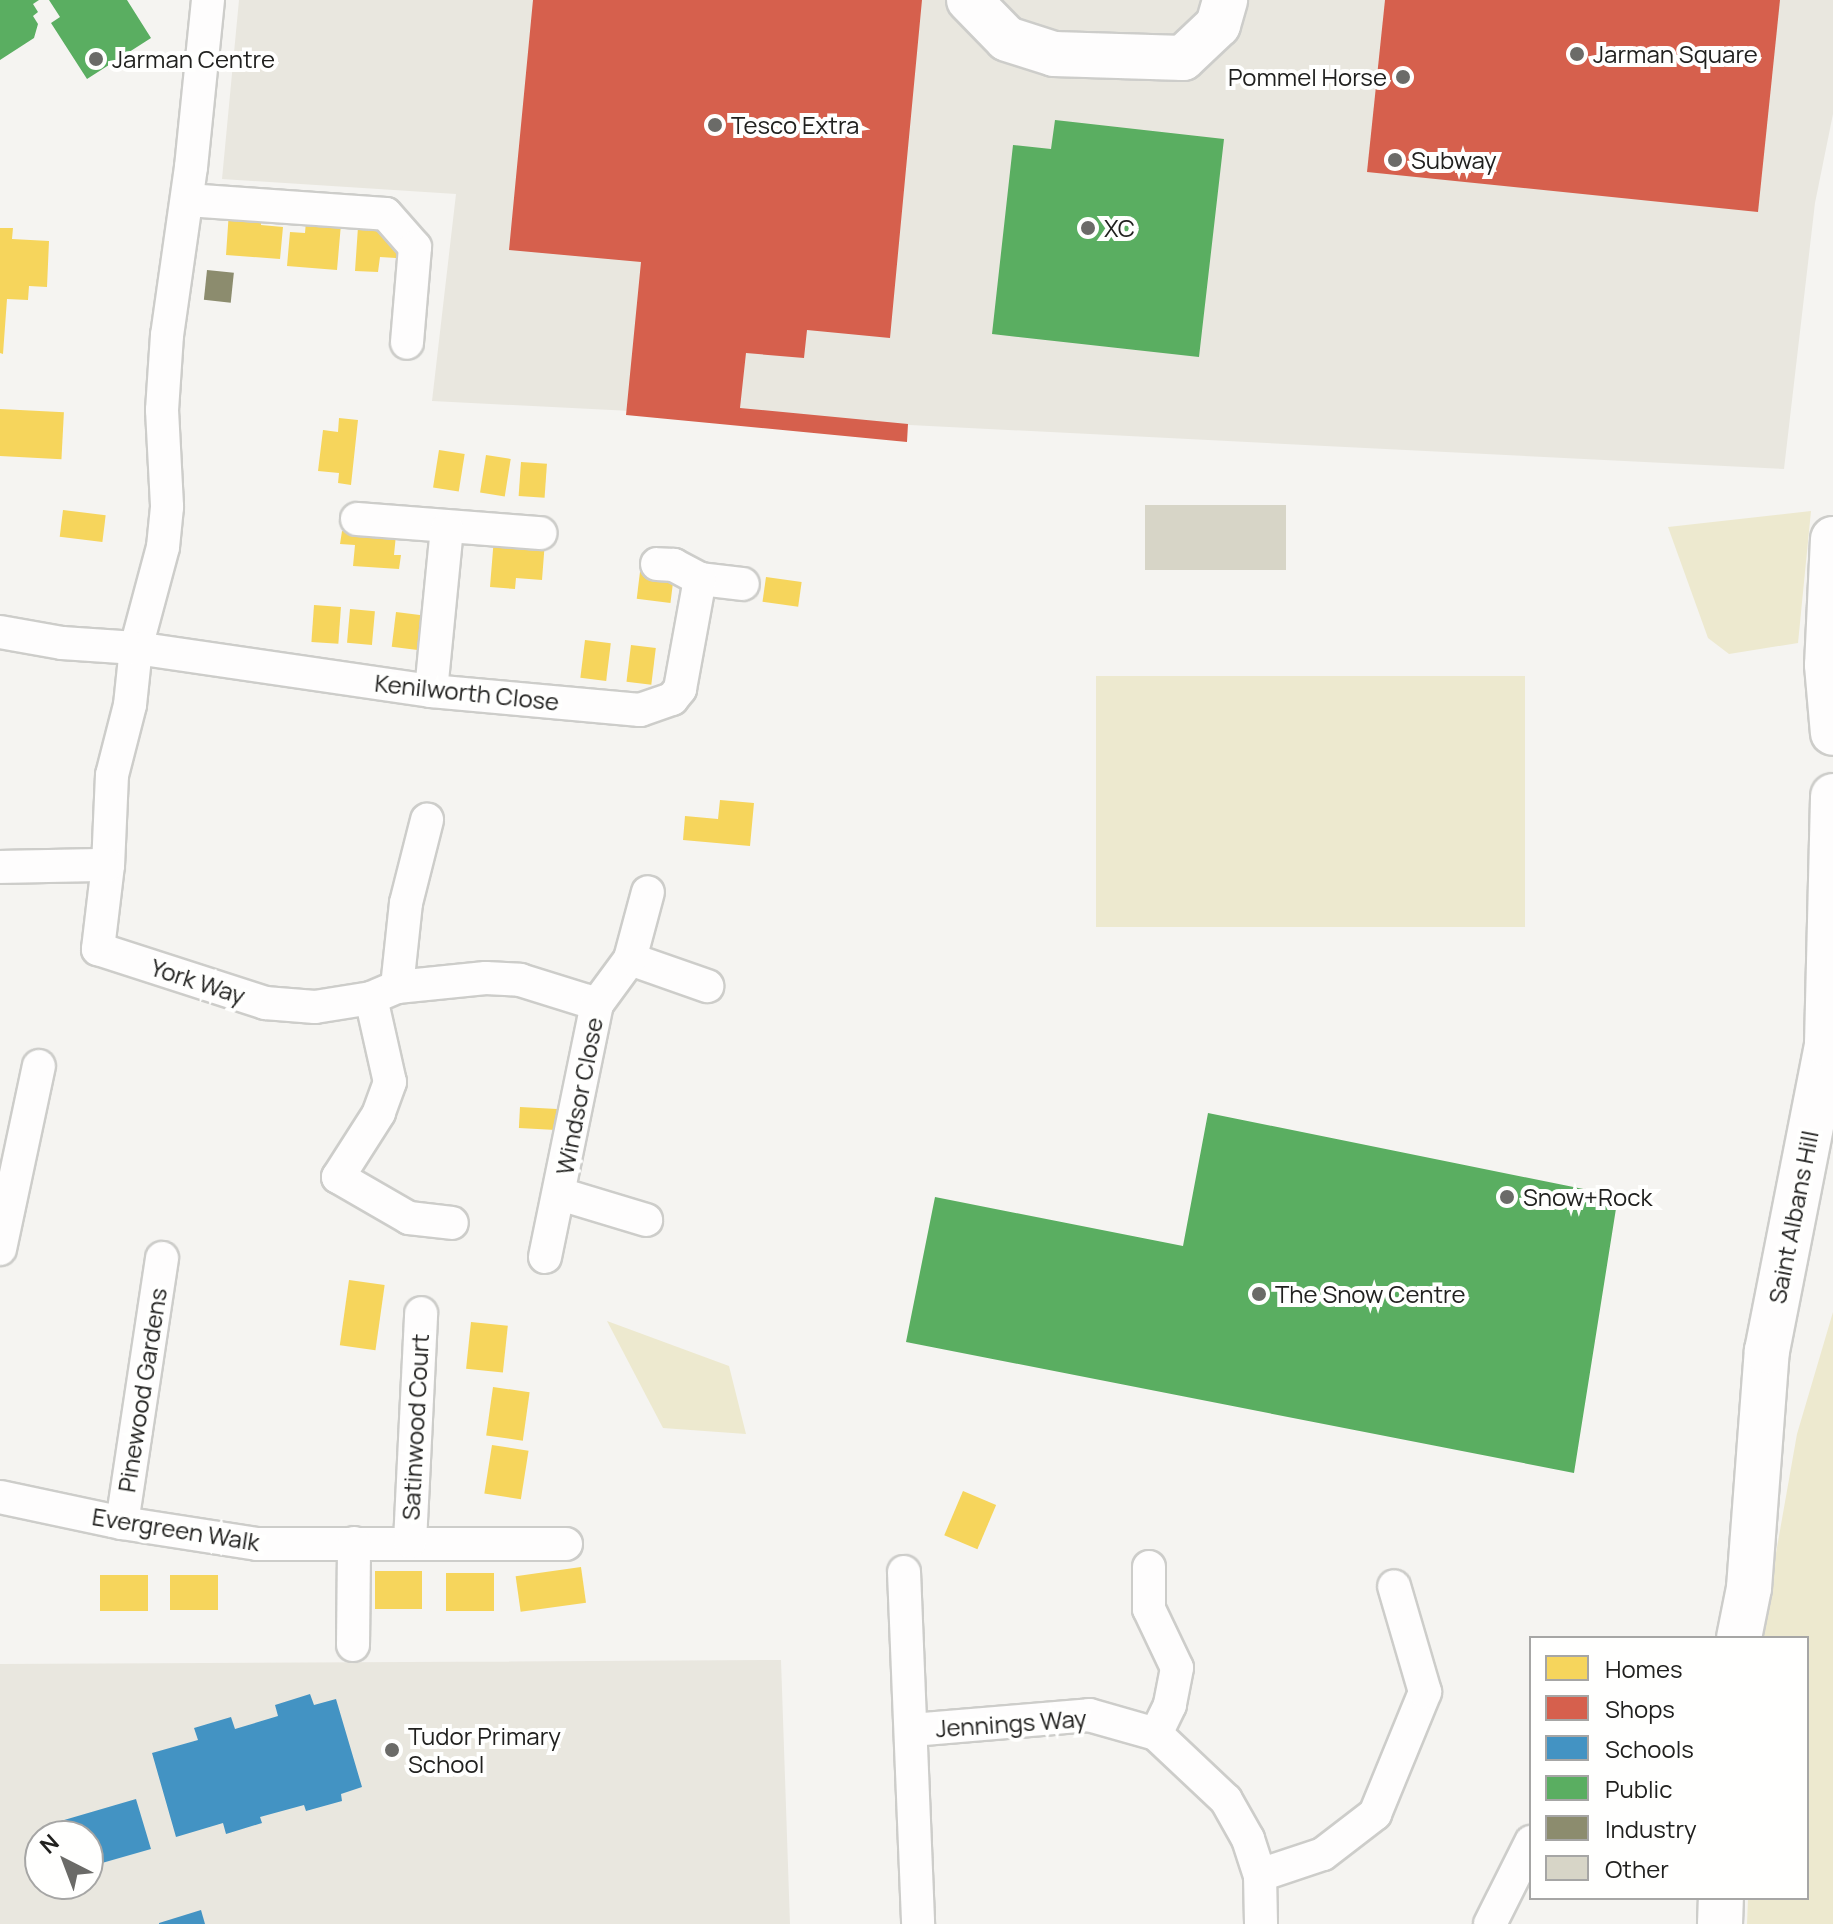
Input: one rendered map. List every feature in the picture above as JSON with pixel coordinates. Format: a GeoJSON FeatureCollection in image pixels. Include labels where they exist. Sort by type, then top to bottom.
{"type":"FeatureCollection","features":[{"type":"Feature","properties":{"kind":"street","name":"York Way"},"geometry":{"type":"LineString","coordinates":[[208,0],[187,200],[167,335],[162,410],[167,507],[163,547],[136,648],[130,705],[112,775],[108,865],[90,960],[265,1003],[315,1007],[486,978],[520,980],[597,1004]]}},
{"type":"Feature","properties":{"kind":"street"},"geometry":{"type":"LineString","coordinates":[[969,0],[1007,39],[1054,54],[1183,58],[1218,25],[1225,0]]}},
{"type":"Feature","properties":{"kind":"street"},"geometry":{"type":"LineString","coordinates":[[187,200],[386,214],[415,247],[407,343]]}},
{"type":"Feature","properties":{"kind":"street"},"geometry":{"type":"LineString","coordinates":[[357,519],[447,529],[540,533]]}},
{"type":"Feature","properties":{"kind":"street"},"geometry":{"type":"LineString","coordinates":[[431,691],[447,529]]}},
{"type":"Feature","properties":{"kind":"street"},"geometry":{"type":"LineString","coordinates":[[1833,539],[1827,665],[1833,733]]}},
{"type":"Feature","properties":{"kind":"street"},"geometry":{"type":"LineString","coordinates":[[657,564],[674,565],[700,579],[743,584]]}},
{"type":"Feature","properties":{"kind":"street","name":"Kenilworth Close"},"geometry":{"type":"LineString","coordinates":[[0,632],[62,643],[136,648],[431,691],[640,710],[663,703],[680,689],[700,579]]}},
{"type":"Feature","properties":{"kind":"street","name":"Saint Albans Hill"},"geometry":{"type":"LineString","coordinates":[[1739,1636],[1749,1588],[1767,1351],[1827,1044],[1833,796]]}},
{"type":"Feature","properties":{"kind":"street"},"geometry":{"type":"LineString","coordinates":[[427,820],[384,993],[390,1082],[379,1113],[338,1177],[409,1218],[452,1223]]}},
{"type":"Feature","properties":{"kind":"street"},"geometry":{"type":"LineString","coordinates":[[0,867],[108,865]]}},
{"type":"Feature","properties":{"kind":"street","name":"Windsor Close"},"geometry":{"type":"LineString","coordinates":[[545,1257],[597,1004],[630,959],[648,892]]}},
{"type":"Feature","properties":{"kind":"street"},"geometry":{"type":"LineString","coordinates":[[630,959],[707,986]]}},
{"type":"Feature","properties":{"kind":"street"},"geometry":{"type":"LineString","coordinates":[[0,1249],[39,1066]]}},
{"type":"Feature","properties":{"kind":"street","name":"Windsor Close"},"geometry":{"type":"LineString","coordinates":[[560,1194],[646,1220]]}},
{"type":"Feature","properties":{"kind":"street","name":"Pinewood Gardens"},"geometry":{"type":"LineString","coordinates":[[122,1523],[162,1258]]}},
{"type":"Feature","properties":{"kind":"street","name":"Satinwood Court"},"geometry":{"type":"LineString","coordinates":[[410,1542],[421,1313]]}},
{"type":"Feature","properties":{"kind":"street","name":"Evergreen Walk"},"geometry":{"type":"LineString","coordinates":[[0,1497],[122,1523],[257,1544],[566,1544]]}},
{"type":"Feature","properties":{"kind":"street"},"geometry":{"type":"LineString","coordinates":[[353,1645],[354,1543]]}},
{"type":"Feature","properties":{"kind":"street"},"geometry":{"type":"LineString","coordinates":[[1149,1567],[1149,1609],[1177,1668],[1170,1705],[1156,1734]]}},
{"type":"Feature","properties":{"kind":"street","name":"Jennings Way"},"geometry":{"type":"LineString","coordinates":[[904,1572],[918,1924]]}},
{"type":"Feature","properties":{"kind":"street"},"geometry":{"type":"LineString","coordinates":[[1260,1875],[1323,1854],[1375,1814],[1425,1692],[1394,1586]]}},
{"type":"Feature","properties":{"kind":"street","name":"Jennings Way"},"geometry":{"type":"LineString","coordinates":[[912,1730],[1089,1715],[1156,1734],[1226,1800],[1248,1839],[1260,1875],[1261,1924]]}},
{"type":"Feature","properties":{"kind":"street"},"geometry":{"type":"LineString","coordinates":[[1490,1924],[1529,1846]]}},
{"type":"Feature","properties":{"kind":"street"},"geometry":{"type":"LineString","coordinates":[[1720,1924],[1721,1900]]}},
{"type":"Feature","properties":{"kind":"shaded area"},"geometry":{"type":"Polygon","coordinates":[[[239,0],[1833,0],[1833,114],[1815,203],[1784,469],[432,401],[456,194],[222,179],[239,0]]]}},
{"type":"Feature","properties":{"kind":"shaded area"},"geometry":{"type":"Polygon","coordinates":[[[1811,511],[1798,643],[1729,654],[1708,638],[1668,527],[1811,511]]]}},
{"type":"Feature","properties":{"kind":"shaded area"},"geometry":{"type":"Polygon","coordinates":[[[1096,676],[1525,676],[1525,927],[1096,927],[1096,676]]]}},
{"type":"Feature","properties":{"kind":"shaded area"},"geometry":{"type":"Polygon","coordinates":[[[1833,1312],[1833,1924],[1747,1924],[1748,1900],[1809,1900],[1809,1636],[1761,1636],[1797,1434],[1833,1312]]]}},
{"type":"Feature","properties":{"kind":"shaded area"},"geometry":{"type":"Polygon","coordinates":[[[607,1321],[729,1366],[746,1434],[663,1428],[607,1321]]]}},
{"type":"Feature","properties":{"kind":"shaded area","name":"Tudor Primary School"},"geometry":{"type":"Polygon","coordinates":[[[781,1660],[790,1924],[0,1924],[0,1664],[781,1660]]]}},
{"type":"Feature","properties":{"kind":"building: Homes"},"geometry":{"type":"Polygon","coordinates":[[[229,211],[262,213],[261,225],[283,227],[280,259],[226,255],[229,211]]]}},
{"type":"Feature","properties":{"kind":"building: Homes"},"geometry":{"type":"Polygon","coordinates":[[[306,221],[341,224],[337,270],[287,266],[290,232],[305,233],[306,221]]]}},
{"type":"Feature","properties":{"kind":"building: Homes"},"geometry":{"type":"Polygon","coordinates":[[[358,227],[398,229],[396,258],[380,257],[378,272],[355,271],[358,227]]]}},
{"type":"Feature","properties":{"kind":"building: Homes"},"geometry":{"type":"Polygon","coordinates":[[[0,228],[13,228],[12,239],[49,241],[47,287],[29,286],[28,300],[7,299],[3,354],[0,353],[0,228]]]}},
{"type":"Feature","properties":{"kind":"building: Homes"},"geometry":{"type":"Polygon","coordinates":[[[0,409],[64,412],[61,459],[0,456],[0,409]]]}},
{"type":"Feature","properties":{"kind":"building: Homes"},"geometry":{"type":"Polygon","coordinates":[[[339,418],[358,420],[351,485],[338,483],[339,473],[318,471],[323,430],[338,432],[339,418]]]}},
{"type":"Feature","properties":{"kind":"building: Homes"},"geometry":{"type":"Polygon","coordinates":[[[439,450],[465,454],[459,492],[433,488],[439,450]]]}},
{"type":"Feature","properties":{"kind":"building: Homes"},"geometry":{"type":"Polygon","coordinates":[[[486,455],[511,459],[505,496],[480,493],[486,455]]]}},
{"type":"Feature","properties":{"kind":"building: Homes"},"geometry":{"type":"Polygon","coordinates":[[[521,462],[547,464],[545,498],[519,496],[521,462]]]}},
{"type":"Feature","properties":{"kind":"building: Homes"},"geometry":{"type":"Polygon","coordinates":[[[63,510],[106,515],[102,542],[60,537],[63,510]]]}},
{"type":"Feature","properties":{"kind":"building: Homes"},"geometry":{"type":"Polygon","coordinates":[[[342,531],[396,535],[394,555],[401,555],[399,569],[353,566],[355,545],[340,544],[342,531]]]}},
{"type":"Feature","properties":{"kind":"building: Homes"},"geometry":{"type":"Polygon","coordinates":[[[494,537],[545,541],[542,580],[516,578],[515,589],[490,587],[494,537]]]}},
{"type":"Feature","properties":{"kind":"building: Homes"},"geometry":{"type":"Polygon","coordinates":[[[640,572],[674,576],[670,603],[637,599],[640,572]]]}},
{"type":"Feature","properties":{"kind":"building: Homes"},"geometry":{"type":"Polygon","coordinates":[[[766,577],[802,582],[798,607],[763,602],[766,577]]]}},
{"type":"Feature","properties":{"kind":"building: Homes"},"geometry":{"type":"Polygon","coordinates":[[[314,605],[341,607],[338,644],[311,642],[314,605]]]}},
{"type":"Feature","properties":{"kind":"building: Homes"},"geometry":{"type":"Polygon","coordinates":[[[350,609],[375,611],[372,645],[347,643],[350,609]]]}},
{"type":"Feature","properties":{"kind":"building: Homes"},"geometry":{"type":"Polygon","coordinates":[[[396,612],[422,615],[418,650],[392,647],[396,612]]]}},
{"type":"Feature","properties":{"kind":"building: Homes"},"geometry":{"type":"Polygon","coordinates":[[[585,640],[611,643],[606,681],[580,678],[585,640]]]}},
{"type":"Feature","properties":{"kind":"building: Homes"},"geometry":{"type":"Polygon","coordinates":[[[631,645],[656,648],[651,685],[626,682],[631,645]]]}},
{"type":"Feature","properties":{"kind":"building: Homes"},"geometry":{"type":"Polygon","coordinates":[[[720,800],[754,803],[750,846],[683,840],[685,816],[718,819],[720,800]]]}},
{"type":"Feature","properties":{"kind":"building: Homes"},"geometry":{"type":"Polygon","coordinates":[[[520,1107],[557,1109],[556,1130],[519,1128],[520,1107]]]}},
{"type":"Feature","properties":{"kind":"building: Homes"},"geometry":{"type":"Polygon","coordinates":[[[349,1280],[385,1285],[375,1350],[340,1345],[349,1280]]]}},
{"type":"Feature","properties":{"kind":"building: Homes"},"geometry":{"type":"Polygon","coordinates":[[[471,1322],[508,1326],[503,1373],[466,1369],[471,1322]]]}},
{"type":"Feature","properties":{"kind":"building: Homes"},"geometry":{"type":"Polygon","coordinates":[[[493,1387],[530,1392],[523,1441],[486,1436],[493,1387]]]}},
{"type":"Feature","properties":{"kind":"building: Homes"},"geometry":{"type":"Polygon","coordinates":[[[492,1445],[529,1451],[521,1499],[484,1493],[492,1445]]]}},
{"type":"Feature","properties":{"kind":"building: Homes"},"geometry":{"type":"Polygon","coordinates":[[[963,1491],[996,1505],[977,1549],[944,1535],[963,1491]]]}},
{"type":"Feature","properties":{"kind":"building: Homes"},"geometry":{"type":"Polygon","coordinates":[[[581,1567],[586,1603],[521,1612],[516,1576],[581,1567]]]}},
{"type":"Feature","properties":{"kind":"building: Homes"},"geometry":{"type":"Polygon","coordinates":[[[375,1571],[422,1571],[422,1609],[375,1609],[375,1571]]]}},
{"type":"Feature","properties":{"kind":"building: Homes"},"geometry":{"type":"Polygon","coordinates":[[[446,1573],[494,1573],[494,1611],[446,1611],[446,1573]]]}},
{"type":"Feature","properties":{"kind":"building: Homes"},"geometry":{"type":"Polygon","coordinates":[[[100,1575],[148,1575],[148,1611],[100,1611],[100,1575]]]}},
{"type":"Feature","properties":{"kind":"building: Homes"},"geometry":{"type":"Polygon","coordinates":[[[170,1575],[218,1575],[218,1610],[170,1610],[170,1575]]]}},
{"type":"Feature","properties":{"kind":"building: Shops","name":"Tesco Extra"},"geometry":{"type":"Polygon","coordinates":[[[533,0],[922,0],[890,338],[807,330],[804,358],[746,353],[740,408],[908,424],[907,442],[626,415],[641,262],[509,250],[533,0]]]}},
{"type":"Feature","properties":{"kind":"building: Shops","name":"Jarman Square"},"geometry":{"type":"Polygon","coordinates":[[[1385,0],[1780,0],[1758,212],[1367,172],[1385,0]]]}},
{"type":"Feature","properties":{"kind":"building: Schools"},"geometry":{"type":"Polygon","coordinates":[[[310,1694],[314,1705],[336,1699],[362,1787],[341,1794],[342,1801],[306,1811],[304,1805],[260,1817],[262,1823],[226,1834],[223,1823],[176,1837],[152,1753],[198,1740],[194,1728],[231,1717],[235,1729],[278,1716],[275,1705],[310,1694]]]}},
{"type":"Feature","properties":{"kind":"building: Schools"},"geometry":{"type":"Polygon","coordinates":[[[136,1799],[151,1849],[104,1862],[104,1820],[64,1820],[136,1799]]]}},
{"type":"Feature","properties":{"kind":"building: Schools"},"geometry":{"type":"Polygon","coordinates":[[[201,1910],[205,1924],[159,1924],[159,1923],[201,1910]]]}},
{"type":"Feature","properties":{"kind":"building: Public"},"geometry":{"type":"Polygon","coordinates":[[[0,0],[39,0],[33,4],[38,12],[33,16],[38,24],[34,38],[0,60],[0,0]]]}},
{"type":"Feature","properties":{"kind":"building: Public","name":"Jarman Centre"},"geometry":{"type":"Polygon","coordinates":[[[49,0],[127,0],[151,38],[87,79],[51,23],[60,17],[49,0]]]}},
{"type":"Feature","properties":{"kind":"building: Public"},"geometry":{"type":"Polygon","coordinates":[[[1055,120],[1224,139],[1199,357],[992,334],[1013,145],[1051,149],[1055,120]]]}},
{"type":"Feature","properties":{"kind":"building: Public","name":"The Snow Centre"},"geometry":{"type":"Polygon","coordinates":[[[1208,1113],[1618,1196],[1574,1473],[906,1342],[935,1197],[1183,1246],[1208,1113]]]}},
{"type":"Feature","properties":{"kind":"building: Industry"},"geometry":{"type":"Polygon","coordinates":[[[207,270],[234,273],[231,303],[204,300],[207,270]]]}},
{"type":"Feature","properties":{"kind":"building: Other"},"geometry":{"type":"Polygon","coordinates":[[[1145,505],[1286,505],[1286,570],[1145,570],[1145,505]]]}},
{"type":"Feature","properties":{"kind":"place","name":"Jarman Square"},"geometry":{"type":"Point","coordinates":[1577,54]}},
{"type":"Feature","properties":{"kind":"place","name":"Jarman Centre"},"geometry":{"type":"Point","coordinates":[96,59]}},
{"type":"Feature","properties":{"kind":"place","name":"Pommel Horse"},"geometry":{"type":"Point","coordinates":[1403,77]}},
{"type":"Feature","properties":{"kind":"place","name":"Tesco Extra"},"geometry":{"type":"Point","coordinates":[715,125]}},
{"type":"Feature","properties":{"kind":"place","name":"Subway"},"geometry":{"type":"Point","coordinates":[1395,160]}},
{"type":"Feature","properties":{"kind":"place","name":"XC"},"geometry":{"type":"Point","coordinates":[1088,228]}},
{"type":"Feature","properties":{"kind":"place","name":"Snow+Rock"},"geometry":{"type":"Point","coordinates":[1507,1197]}},
{"type":"Feature","properties":{"kind":"place","name":"The Snow Centre"},"geometry":{"type":"Point","coordinates":[1259,1294]}},
{"type":"Feature","properties":{"kind":"place","name":"Tudor Primary School"},"geometry":{"type":"Point","coordinates":[392,1750]}}]}
